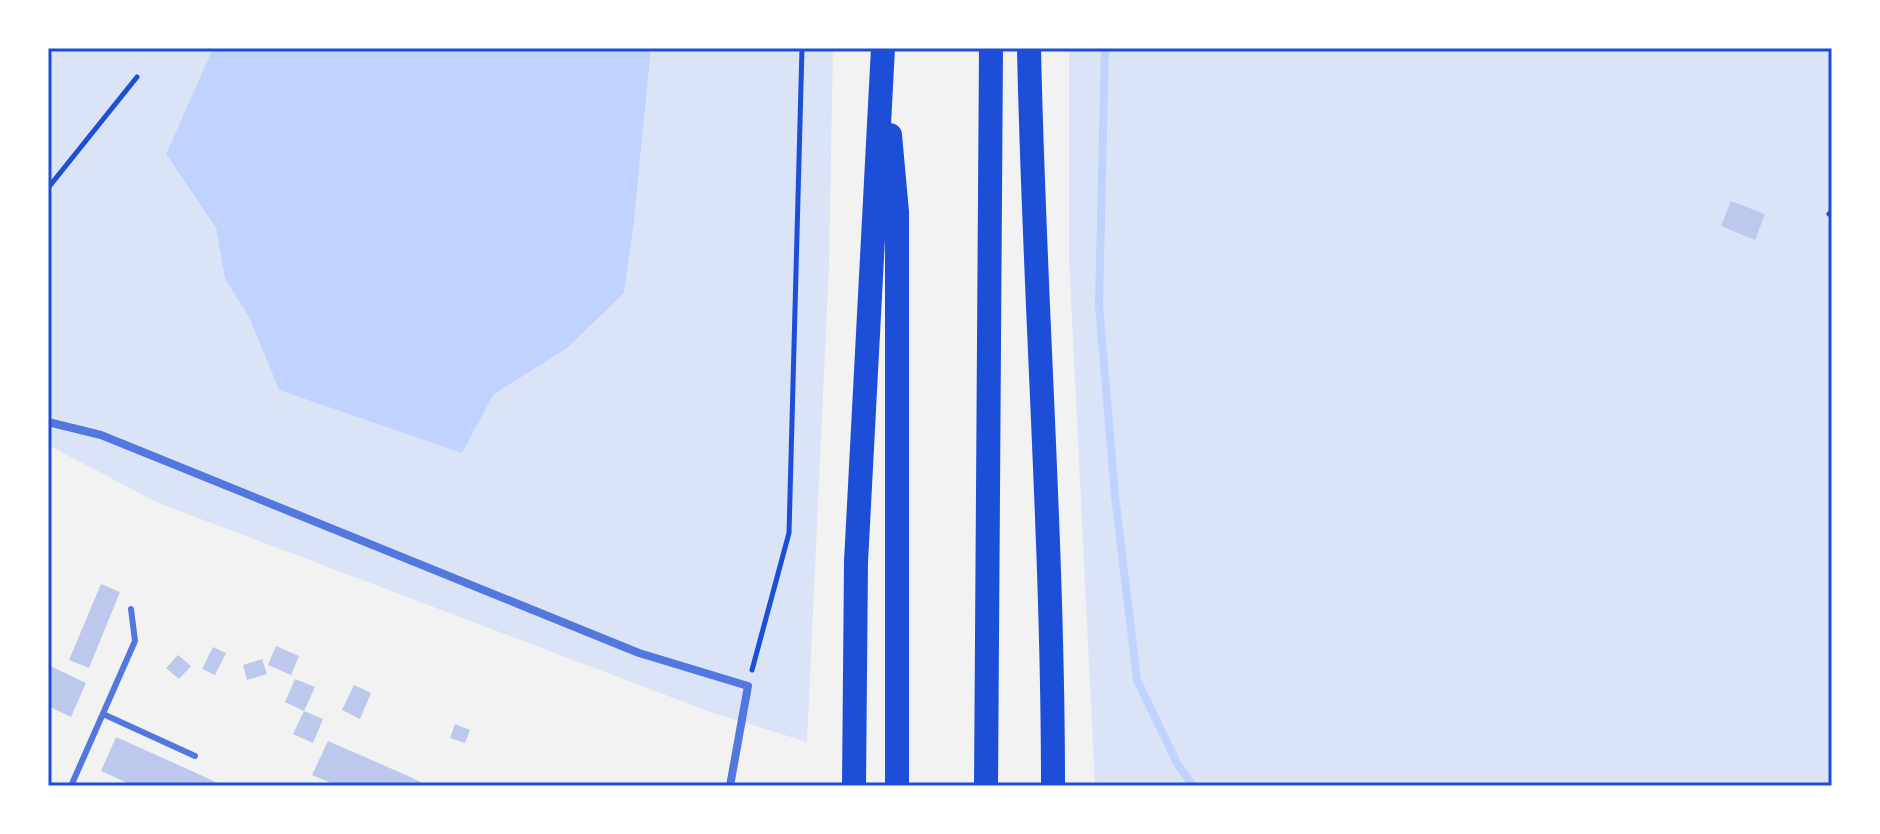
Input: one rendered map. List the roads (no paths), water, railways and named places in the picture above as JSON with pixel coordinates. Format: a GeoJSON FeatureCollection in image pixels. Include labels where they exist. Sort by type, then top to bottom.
{"type":"FeatureCollection","features":[{"type":"Feature","properties":{"kind":"highway"},"geometry":{"type":"LineString","coordinates":[[986,786],[991,48]]}},
{"type":"Feature","properties":{"kind":"highway"},"geometry":{"type":"LineString","coordinates":[[1029,48],[1049,575],[1053,786]]}},
{"type":"Feature","properties":{"kind":"highway"},"geometry":{"type":"LineString","coordinates":[[854,786],[856,562],[882,53]]}},
{"type":"Feature","properties":{"kind":"highway"},"geometry":{"type":"LineString","coordinates":[[882,53],[897,212],[897,786]]}},
{"type":"Feature","properties":{"kind":"street"},"geometry":{"type":"LineString","coordinates":[[48,422],[101,435],[639,653],[748,686],[730,786]]}},
{"type":"Feature","properties":{"kind":"lane"},"geometry":{"type":"LineString","coordinates":[[71,786],[135,641],[131,609]]}},
{"type":"Feature","properties":{"kind":"lane"},"geometry":{"type":"LineString","coordinates":[[103,714],[195,756]]}},
{"type":"Feature","properties":{"kind":"water"},"geometry":{"type":"Polygon","coordinates":[[[213,48],[651,48],[624,293],[567,348],[493,395],[462,453],[279,390],[249,317],[225,279],[216,228],[166,154],[213,48]]]}},
{"type":"Feature","properties":{"kind":"waterway"},"geometry":{"type":"LineString","coordinates":[[1105,48],[1099,305],[1115,496],[1137,680],[1177,763],[1193,786]]}}]}
